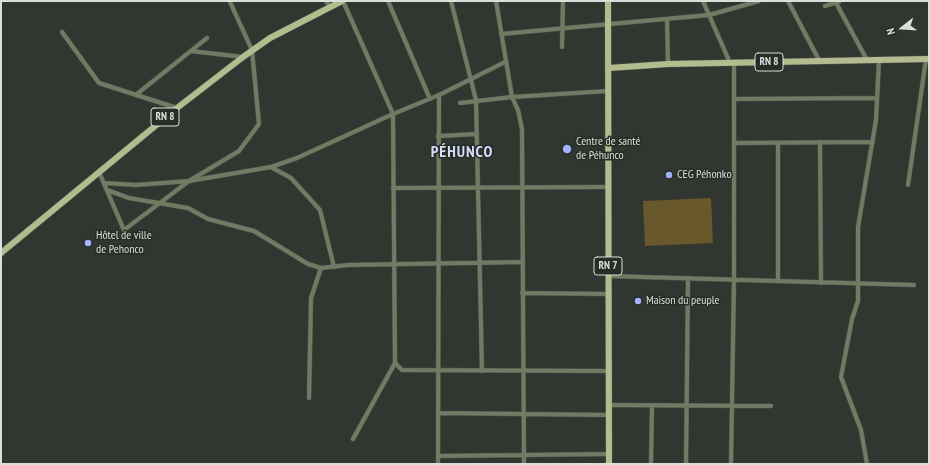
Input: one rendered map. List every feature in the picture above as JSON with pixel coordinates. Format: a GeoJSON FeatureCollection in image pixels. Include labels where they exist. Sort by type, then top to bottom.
{"type":"FeatureCollection","features":[{"type":"Feature","properties":{"kind":"main road","name":"RN 8"},"geometry":{"type":"LineString","coordinates":[[1,253],[177,108],[243,56],[328,3],[343,1]]}},
{"type":"Feature","properties":{"kind":"main road"},"geometry":{"type":"LineString","coordinates":[[608,1],[609,68]]}},
{"type":"Feature","properties":{"kind":"main road","name":"RN 8"},"geometry":{"type":"LineString","coordinates":[[609,68],[668,64],[928,59]]}},
{"type":"Feature","properties":{"kind":"main road","name":"RN 7"},"geometry":{"type":"LineString","coordinates":[[609,68],[609,464]]}},
{"type":"Feature","properties":{"kind":"street"},"geometry":{"type":"LineString","coordinates":[[343,1],[393,114],[395,363],[353,440]]}},
{"type":"Feature","properties":{"kind":"street"},"geometry":{"type":"LineString","coordinates":[[388,1],[430,99]]}},
{"type":"Feature","properties":{"kind":"street"},"geometry":{"type":"LineString","coordinates":[[450,1],[476,100],[482,371]]}},
{"type":"Feature","properties":{"kind":"street"},"geometry":{"type":"LineString","coordinates":[[496,1],[512,97],[518,110],[522,129],[524,464]]}},
{"type":"Feature","properties":{"kind":"street"},"geometry":{"type":"LineString","coordinates":[[562,47],[563,1]]}},
{"type":"Feature","properties":{"kind":"street"},"geometry":{"type":"LineString","coordinates":[[703,1],[708,15],[732,63],[734,99],[734,280],[731,464]]}},
{"type":"Feature","properties":{"kind":"street"},"geometry":{"type":"LineString","coordinates":[[501,34],[708,15],[759,1]]}},
{"type":"Feature","properties":{"kind":"street"},"geometry":{"type":"LineString","coordinates":[[788,1],[819,60]]}},
{"type":"Feature","properties":{"kind":"street"},"geometry":{"type":"LineString","coordinates":[[825,6],[837,1],[867,60]]}},
{"type":"Feature","properties":{"kind":"street"},"geometry":{"type":"LineString","coordinates":[[124,230],[189,181],[239,151],[259,124],[252,50],[230,2]]}},
{"type":"Feature","properties":{"kind":"street"},"geometry":{"type":"LineString","coordinates":[[667,19],[668,64]]}},
{"type":"Feature","properties":{"kind":"street"},"geometry":{"type":"LineString","coordinates":[[62,32],[99,83],[177,108]]}},
{"type":"Feature","properties":{"kind":"street"},"geometry":{"type":"LineString","coordinates":[[137,94],[207,38]]}},
{"type":"Feature","properties":{"kind":"street"},"geometry":{"type":"LineString","coordinates":[[190,52],[243,56]]}},
{"type":"Feature","properties":{"kind":"street"},"geometry":{"type":"LineString","coordinates":[[908,185],[928,59]]}},
{"type":"Feature","properties":{"kind":"street"},"geometry":{"type":"LineString","coordinates":[[867,464],[861,430],[842,377],[852,319],[858,302],[858,226],[873,142],[879,60]]}},
{"type":"Feature","properties":{"kind":"street"},"geometry":{"type":"LineString","coordinates":[[104,183],[136,185],[189,181],[271,167],[297,158],[393,114],[439,95],[470,78],[505,62]]}},
{"type":"Feature","properties":{"kind":"street"},"geometry":{"type":"LineString","coordinates":[[460,103],[512,97],[608,91]]}},
{"type":"Feature","properties":{"kind":"street"},"geometry":{"type":"LineString","coordinates":[[438,464],[439,95]]}},
{"type":"Feature","properties":{"kind":"street"},"geometry":{"type":"LineString","coordinates":[[734,99],[877,98]]}},
{"type":"Feature","properties":{"kind":"street"},"geometry":{"type":"LineString","coordinates":[[438,136],[477,134]]}},
{"type":"Feature","properties":{"kind":"street"},"geometry":{"type":"LineString","coordinates":[[820,142],[821,282]]}},
{"type":"Feature","properties":{"kind":"street"},"geometry":{"type":"LineString","coordinates":[[734,143],[873,142]]}},
{"type":"Feature","properties":{"kind":"street"},"geometry":{"type":"LineString","coordinates":[[778,143],[778,281]]}},
{"type":"Feature","properties":{"kind":"street"},"geometry":{"type":"LineString","coordinates":[[271,167],[291,178],[320,210],[334,266]]}},
{"type":"Feature","properties":{"kind":"street"},"geometry":{"type":"LineString","coordinates":[[99,172],[127,237]]}},
{"type":"Feature","properties":{"kind":"street"},"geometry":{"type":"LineString","coordinates":[[393,188],[522,186],[608,187]]}},
{"type":"Feature","properties":{"kind":"street"},"geometry":{"type":"LineString","coordinates":[[107,190],[129,198],[188,208],[208,220],[254,232],[308,264],[321,268],[334,266],[394,264],[522,262]]}},
{"type":"Feature","properties":{"kind":"street"},"geometry":{"type":"LineString","coordinates":[[309,398],[311,298],[321,268]]}},
{"type":"Feature","properties":{"kind":"street"},"geometry":{"type":"LineString","coordinates":[[608,276],[914,285]]}},
{"type":"Feature","properties":{"kind":"street"},"geometry":{"type":"LineString","coordinates":[[686,464],[688,278]]}},
{"type":"Feature","properties":{"kind":"street"},"geometry":{"type":"LineString","coordinates":[[522,293],[608,294]]}},
{"type":"Feature","properties":{"kind":"street"},"geometry":{"type":"LineString","coordinates":[[395,363],[402,370],[608,371]]}},
{"type":"Feature","properties":{"kind":"street"},"geometry":{"type":"LineString","coordinates":[[609,405],[771,406]]}},
{"type":"Feature","properties":{"kind":"street"},"geometry":{"type":"LineString","coordinates":[[651,464],[652,406]]}},
{"type":"Feature","properties":{"kind":"street"},"geometry":{"type":"LineString","coordinates":[[438,413],[609,415]]}},
{"type":"Feature","properties":{"kind":"street"},"geometry":{"type":"LineString","coordinates":[[438,456],[609,454]]}},
{"type":"Feature","properties":{"kind":"shaded area"},"geometry":{"type":"Polygon","coordinates":[[[711,198],[713,243],[645,246],[643,201],[711,198]]]}},
{"type":"Feature","properties":{"kind":"place","name":"Centre de santé de Péhunco"},"geometry":{"type":"Point","coordinates":[567,149]}},
{"type":"Feature","properties":{"kind":"place","name":"CEG Péhonko"},"geometry":{"type":"Point","coordinates":[669,175]}},
{"type":"Feature","properties":{"kind":"place","name":"Hôtel de ville de Pehonco"},"geometry":{"type":"Point","coordinates":[88,243]}},
{"type":"Feature","properties":{"kind":"place","name":"Maison du peuple"},"geometry":{"type":"Point","coordinates":[638,301]}},
{"type":"Feature","properties":{"kind":"district","name":"PÉHUNCO"},"geometry":{"type":"Point","coordinates":[462,152]}}]}
